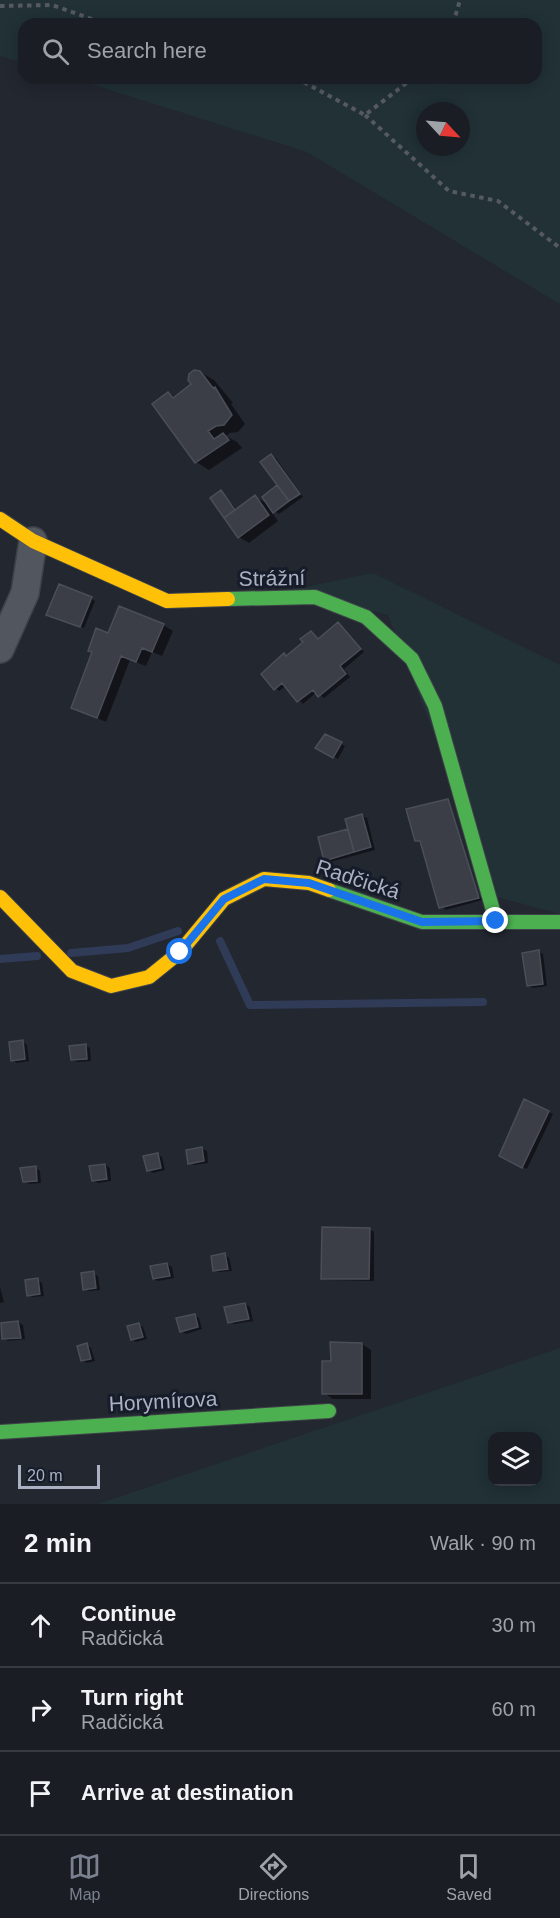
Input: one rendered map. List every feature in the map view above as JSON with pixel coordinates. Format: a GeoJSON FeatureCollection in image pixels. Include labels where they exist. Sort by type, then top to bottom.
{"type":"FeatureCollection","features":[{"type":"Feature","properties":{"kind":"street","name":"Strážní"},"geometry":{"type":"LineString","coordinates":[[0,519],[33,541],[167,601],[315,597],[366,617],[412,659],[435,706],[496,921]]}},
{"type":"Feature","properties":{"kind":"street"},"geometry":{"type":"LineString","coordinates":[[0,649],[25,593],[33,541]]}},
{"type":"Feature","properties":{"kind":"street","name":"Radčická"},"geometry":{"type":"LineString","coordinates":[[0,897],[72,971],[111,986],[149,977],[180,952],[224,899],[264,879],[309,883],[422,922],[560,922]]}},
{"type":"Feature","properties":{"kind":"street","name":"Horymírova"},"geometry":{"type":"LineString","coordinates":[[0,1431],[329,1412]]}},
{"type":"Feature","properties":{"kind":"path"},"geometry":{"type":"LineString","coordinates":[[455,18],[460,0]]}},
{"type":"Feature","properties":{"kind":"path"},"geometry":{"type":"LineString","coordinates":[[0,6],[52,5],[89,18]]}},
{"type":"Feature","properties":{"kind":"path"},"geometry":{"type":"LineString","coordinates":[[307,84],[365,115],[449,191],[498,201],[560,248]]}},
{"type":"Feature","properties":{"kind":"path"},"geometry":{"type":"LineString","coordinates":[[365,115],[405,84]]}},
{"type":"Feature","properties":{"kind":"shaded area"},"geometry":{"type":"Polygon","coordinates":[[[0,0],[560,0],[560,304],[307,152],[91,84],[542,84],[542,18],[18,18],[18,61],[0,56],[0,0]]]}},
{"type":"Feature","properties":{"kind":"shaded area"},"geometry":{"type":"Polygon","coordinates":[[[373,573],[560,665],[560,914],[497,897],[388,615],[291,590],[373,573]]]}},
{"type":"Feature","properties":{"kind":"shaded area"},"geometry":{"type":"Polygon","coordinates":[[[560,1348],[560,1504],[98,1504],[560,1348]]]}},
{"type":"Feature","properties":{"kind":"building"},"geometry":{"type":"Polygon","coordinates":[[[194,370],[200,371],[213,388],[215,387],[232,415],[224,425],[216,426],[208,431],[214,439],[223,433],[229,440],[195,463],[152,404],[168,392],[173,398],[191,384],[188,380],[189,374],[194,370]]]}},
{"type":"Feature","properties":{"kind":"building"},"geometry":{"type":"Polygon","coordinates":[[[271,454],[300,494],[289,501],[260,462],[271,454]]]}},
{"type":"Feature","properties":{"kind":"building"},"geometry":{"type":"Polygon","coordinates":[[[277,485],[289,501],[273,513],[262,497],[277,485]]]}},
{"type":"Feature","properties":{"kind":"building"},"geometry":{"type":"Polygon","coordinates":[[[221,490],[235,510],[224,518],[210,498],[221,490]]]}},
{"type":"Feature","properties":{"kind":"building"},"geometry":{"type":"Polygon","coordinates":[[[255,495],[269,515],[238,538],[224,518],[255,495]]]}},
{"type":"Feature","properties":{"kind":"building"},"geometry":{"type":"Polygon","coordinates":[[[59,584],[92,597],[80,627],[46,615],[59,584]]]}},
{"type":"Feature","properties":{"kind":"building"},"geometry":{"type":"Polygon","coordinates":[[[119,606],[164,624],[152,652],[142,648],[136,662],[121,656],[97,718],[71,708],[92,652],[88,651],[96,628],[108,633],[119,606]]]}},
{"type":"Feature","properties":{"kind":"building"},"geometry":{"type":"Polygon","coordinates":[[[338,622],[361,649],[340,666],[346,674],[318,697],[313,690],[297,702],[282,683],[274,690],[261,674],[284,653],[286,656],[303,642],[300,639],[311,631],[318,639],[338,622]]]}},
{"type":"Feature","properties":{"kind":"building"},"geometry":{"type":"Polygon","coordinates":[[[325,734],[342,742],[333,758],[315,748],[325,734]]]}},
{"type":"Feature","properties":{"kind":"building"},"geometry":{"type":"Polygon","coordinates":[[[448,799],[479,898],[439,908],[420,841],[415,841],[406,809],[448,799]]]}},
{"type":"Feature","properties":{"kind":"building"},"geometry":{"type":"Polygon","coordinates":[[[362,814],[371,847],[354,852],[345,819],[362,814]]]}},
{"type":"Feature","properties":{"kind":"building"},"geometry":{"type":"Polygon","coordinates":[[[348,829],[354,852],[324,861],[318,837],[348,829]]]}},
{"type":"Feature","properties":{"kind":"building"},"geometry":{"type":"Polygon","coordinates":[[[539,950],[543,984],[527,986],[522,953],[539,950]]]}},
{"type":"Feature","properties":{"kind":"building"},"geometry":{"type":"Polygon","coordinates":[[[23,1040],[25,1059],[11,1061],[9,1042],[23,1040]]]}},
{"type":"Feature","properties":{"kind":"building"},"geometry":{"type":"Polygon","coordinates":[[[86,1044],[87,1059],[71,1060],[69,1046],[86,1044]]]}},
{"type":"Feature","properties":{"kind":"building"},"geometry":{"type":"Polygon","coordinates":[[[524,1099],[549,1111],[522,1168],[499,1156],[524,1099]]]}},
{"type":"Feature","properties":{"kind":"building"},"geometry":{"type":"Polygon","coordinates":[[[202,1147],[204,1161],[188,1164],[186,1150],[202,1147]]]}},
{"type":"Feature","properties":{"kind":"building"},"geometry":{"type":"Polygon","coordinates":[[[158,1153],[161,1168],[147,1171],[143,1156],[158,1153]]]}},
{"type":"Feature","properties":{"kind":"building"},"geometry":{"type":"Polygon","coordinates":[[[105,1164],[107,1179],[92,1181],[89,1166],[105,1164]]]}},
{"type":"Feature","properties":{"kind":"building"},"geometry":{"type":"Polygon","coordinates":[[[36,1166],[37,1181],[23,1182],[20,1168],[36,1166]]]}},
{"type":"Feature","properties":{"kind":"building"},"geometry":{"type":"Polygon","coordinates":[[[322,1227],[370,1228],[369,1279],[321,1279],[322,1227]]]}},
{"type":"Feature","properties":{"kind":"building"},"geometry":{"type":"Polygon","coordinates":[[[225,1253],[228,1269],[213,1271],[211,1256],[225,1253]]]}},
{"type":"Feature","properties":{"kind":"building"},"geometry":{"type":"Polygon","coordinates":[[[167,1263],[170,1276],[153,1279],[150,1266],[167,1263]]]}},
{"type":"Feature","properties":{"kind":"building"},"geometry":{"type":"Polygon","coordinates":[[[94,1271],[96,1288],[83,1290],[81,1273],[94,1271]]]}},
{"type":"Feature","properties":{"kind":"building"},"geometry":{"type":"Polygon","coordinates":[[[38,1278],[40,1294],[27,1296],[25,1280],[38,1278]]]}},
{"type":"Feature","properties":{"kind":"building"},"geometry":{"type":"Polygon","coordinates":[[[245,1303],[249,1319],[228,1323],[224,1307],[245,1303]]]}},
{"type":"Feature","properties":{"kind":"building"},"geometry":{"type":"Polygon","coordinates":[[[195,1314],[198,1327],[180,1332],[176,1318],[195,1314]]]}},
{"type":"Feature","properties":{"kind":"building"},"geometry":{"type":"Polygon","coordinates":[[[18,1321],[21,1338],[2,1339],[1,1323],[18,1321]]]}},
{"type":"Feature","properties":{"kind":"building"},"geometry":{"type":"Polygon","coordinates":[[[139,1323],[143,1337],[131,1340],[127,1326],[139,1323]]]}},
{"type":"Feature","properties":{"kind":"building"},"geometry":{"type":"Polygon","coordinates":[[[330,1342],[362,1343],[362,1394],[322,1394],[322,1361],[331,1361],[330,1342]]]}},
{"type":"Feature","properties":{"kind":"building"},"geometry":{"type":"Polygon","coordinates":[[[87,1343],[91,1359],[81,1361],[77,1346],[87,1343]]]}},
{"type":"Feature","properties":{"kind":"waterway"},"geometry":{"type":"LineString","coordinates":[[71,953],[128,948],[178,931]]}},
{"type":"Feature","properties":{"kind":"waterway"},"geometry":{"type":"LineString","coordinates":[[220,941],[250,1005],[483,1002]]}},
{"type":"Feature","properties":{"kind":"waterway"},"geometry":{"type":"LineString","coordinates":[[0,959],[37,956]]}},
{"type":"Feature","properties":{"kind":"traffic: fast"},"geometry":{"type":"LineString","coordinates":[[228,599],[315,597],[366,617],[412,659],[435,706],[496,921]]}},
{"type":"Feature","properties":{"kind":"traffic: fast"},"geometry":{"type":"LineString","coordinates":[[329,890],[422,922],[560,922]]}},
{"type":"Feature","properties":{"kind":"traffic: fast"},"geometry":{"type":"LineString","coordinates":[[0,1432],[329,1411]]}},
{"type":"Feature","properties":{"kind":"traffic: slow"},"geometry":{"type":"LineString","coordinates":[[0,519],[33,541],[167,601],[228,599]]}},
{"type":"Feature","properties":{"kind":"traffic: slow"},"geometry":{"type":"LineString","coordinates":[[0,897],[72,971],[111,986],[149,977],[180,952],[224,899],[264,879],[309,883],[329,890]]}},
{"type":"Feature","properties":{"kind":"route"},"geometry":{"type":"LineString","coordinates":[[180,952],[224,899],[264,879],[309,883],[422,922],[496,921]]}}]}
